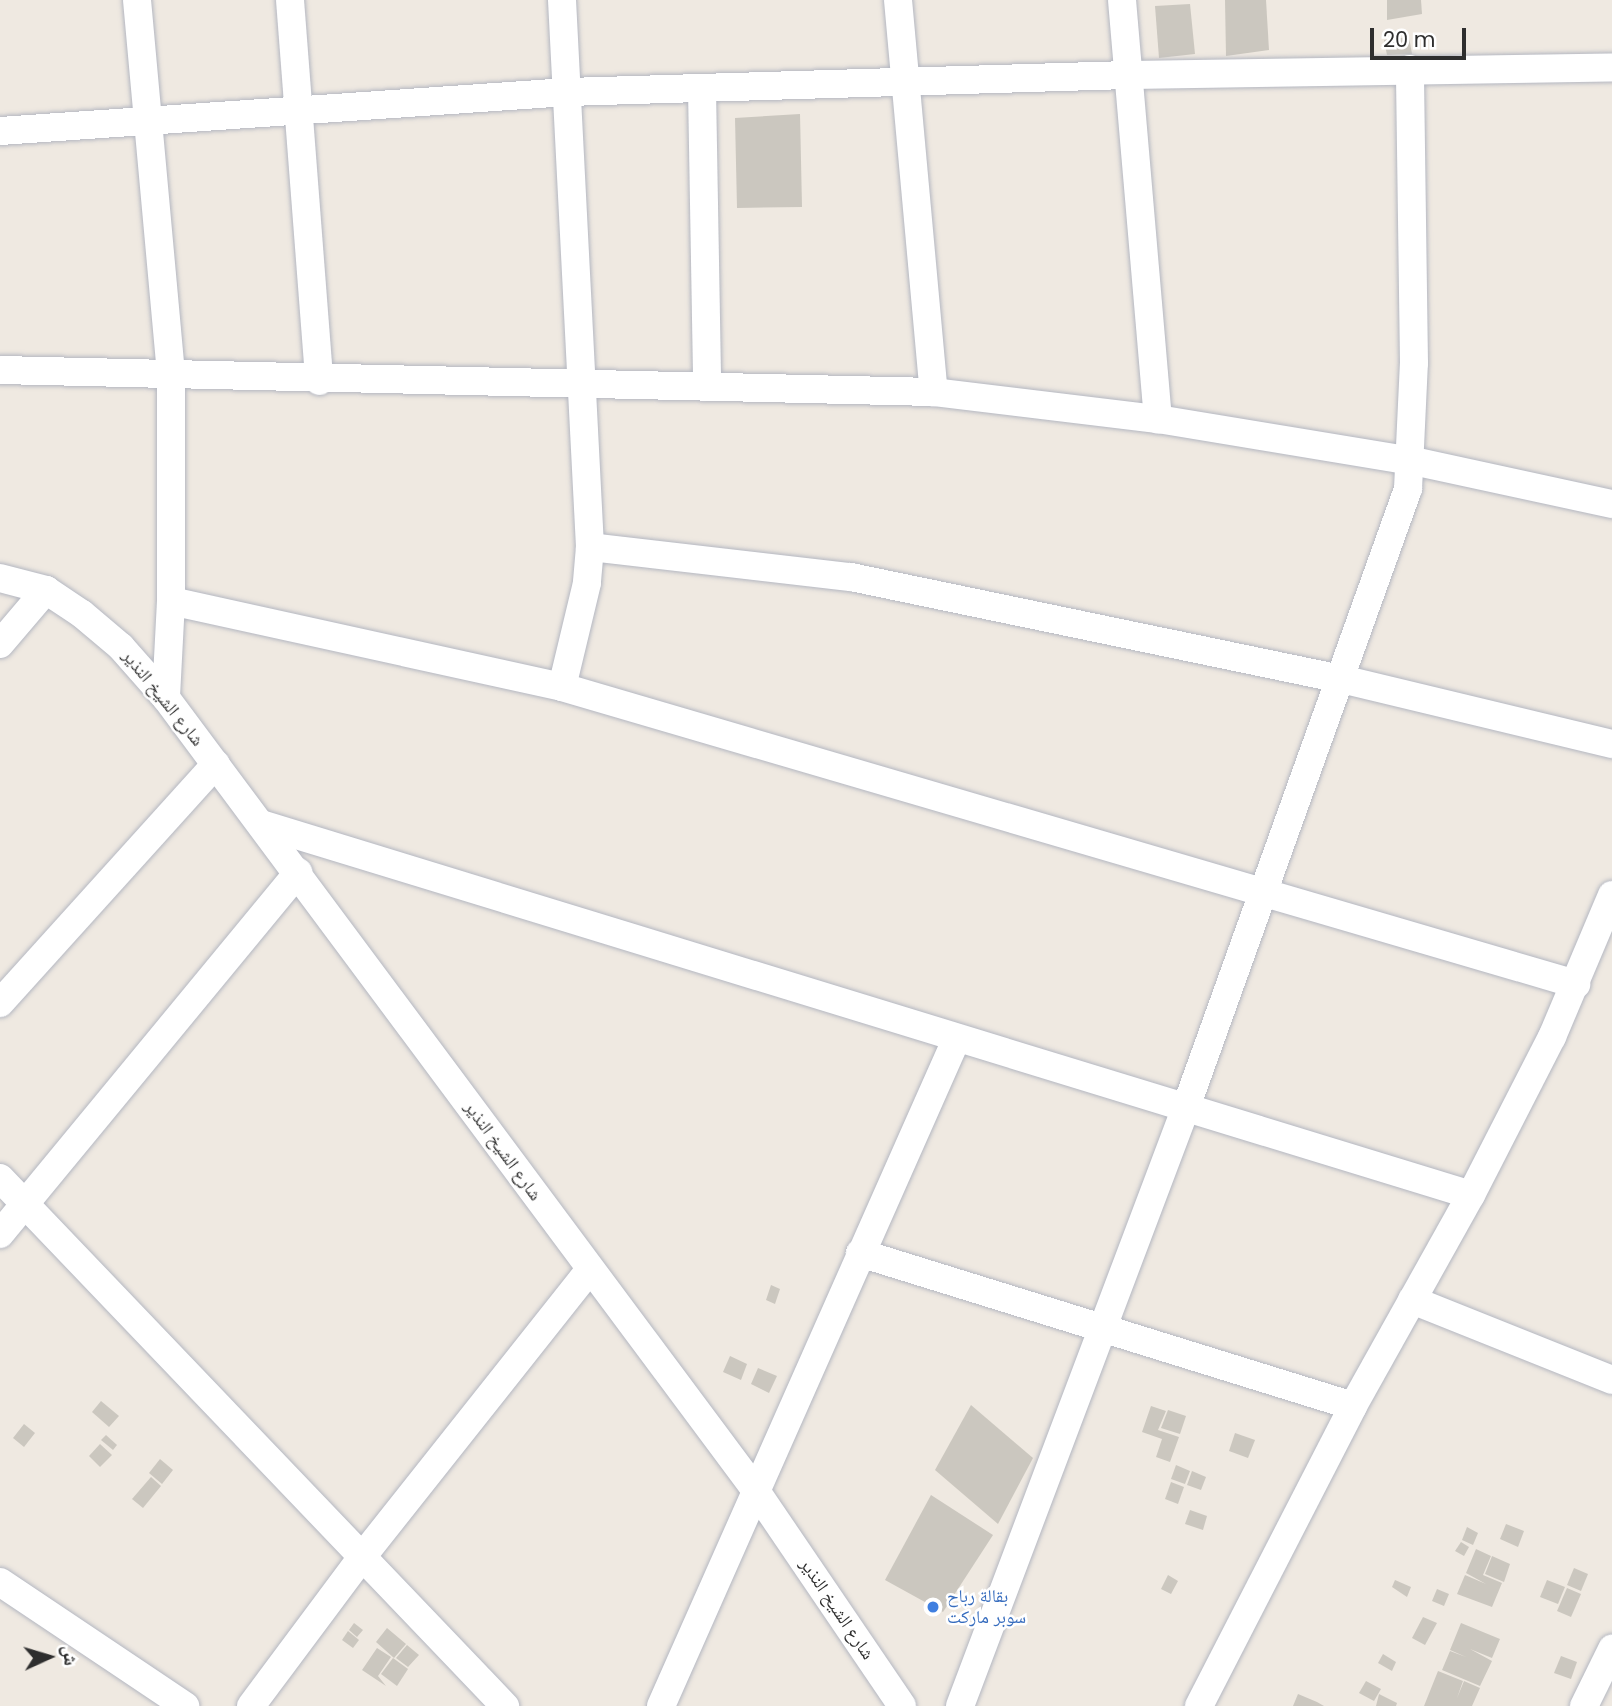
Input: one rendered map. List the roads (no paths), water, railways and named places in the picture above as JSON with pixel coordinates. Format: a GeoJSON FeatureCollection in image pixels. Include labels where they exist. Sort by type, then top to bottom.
{"type":"FeatureCollection","features":[{"type":"Feature","properties":{"kind":"street"},"geometry":{"type":"LineString","coordinates":[[137,0],[171,376],[171,601],[166,698]]}},
{"type":"Feature","properties":{"kind":"street"},"geometry":{"type":"LineString","coordinates":[[290,0],[319,381]]}},
{"type":"Feature","properties":{"kind":"street"},"geometry":{"type":"LineString","coordinates":[[562,0],[584,385],[590,547],[587,583],[562,687]]}},
{"type":"Feature","properties":{"kind":"street"},"geometry":{"type":"LineString","coordinates":[[898,0],[908,83],[934,392]]}},
{"type":"Feature","properties":{"kind":"street"},"geometry":{"type":"LineString","coordinates":[[1122,0],[1158,419]]}},
{"type":"Feature","properties":{"kind":"street"},"geometry":{"type":"LineString","coordinates":[[0,131],[568,92],[1129,75],[1612,67]]}},
{"type":"Feature","properties":{"kind":"street"},"geometry":{"type":"LineString","coordinates":[[960,1706],[1185,1110],[1261,891],[1397,527],[1413,461],[1410,69]]}},
{"type":"Feature","properties":{"kind":"street"},"geometry":{"type":"LineString","coordinates":[[702,89],[707,387]]}},
{"type":"Feature","properties":{"kind":"street"},"geometry":{"type":"LineString","coordinates":[[0,370],[319,381],[934,392],[1158,419],[1413,461],[1612,504]]}},
{"type":"Feature","properties":{"kind":"street"},"geometry":{"type":"LineString","coordinates":[[590,547],[851,577],[1341,679],[1612,744]]}},
{"type":"Feature","properties":{"kind":"street","name":"شارع الشيخ النذير"},"geometry":{"type":"LineString","coordinates":[[0,578],[46,590],[82,614],[121,647],[166,698],[264,825],[754,1488],[902,1706]]}},
{"type":"Feature","properties":{"kind":"street"},"geometry":{"type":"LineString","coordinates":[[0,644],[46,590]]}},
{"type":"Feature","properties":{"kind":"street"},"geometry":{"type":"LineString","coordinates":[[171,601],[562,687],[1576,984]]}},
{"type":"Feature","properties":{"kind":"street"},"geometry":{"type":"LineString","coordinates":[[0,1003],[216,764]]}},
{"type":"Feature","properties":{"kind":"street"},"geometry":{"type":"LineString","coordinates":[[264,825],[956,1040],[1471,1195]]}},
{"type":"Feature","properties":{"kind":"street"},"geometry":{"type":"LineString","coordinates":[[0,1234],[298,872]]}},
{"type":"Feature","properties":{"kind":"street"},"geometry":{"type":"LineString","coordinates":[[1199,1706],[1353,1406],[1471,1195],[1576,984],[1612,895]]}},
{"type":"Feature","properties":{"kind":"street"},"geometry":{"type":"LineString","coordinates":[[661,1706],[754,1488],[956,1040]]}},
{"type":"Feature","properties":{"kind":"street"},"geometry":{"type":"LineString","coordinates":[[0,1178],[505,1706]]}},
{"type":"Feature","properties":{"kind":"street"},"geometry":{"type":"LineString","coordinates":[[860,1253],[1103,1326],[1353,1406]]}},
{"type":"Feature","properties":{"kind":"street"},"geometry":{"type":"LineString","coordinates":[[251,1706],[362,1557],[590,1269]]}},
{"type":"Feature","properties":{"kind":"street"},"geometry":{"type":"LineString","coordinates":[[1412,1300],[1612,1380]]}},
{"type":"Feature","properties":{"kind":"street"},"geometry":{"type":"LineString","coordinates":[[0,1582],[185,1706]]}},
{"type":"Feature","properties":{"kind":"street"},"geometry":{"type":"LineString","coordinates":[[1584,1706],[1612,1649]]}},
{"type":"Feature","properties":{"kind":"place","name":"بقالة رباح سوبر ماركت"},"geometry":{"type":"Point","coordinates":[933,1607]}}]}
